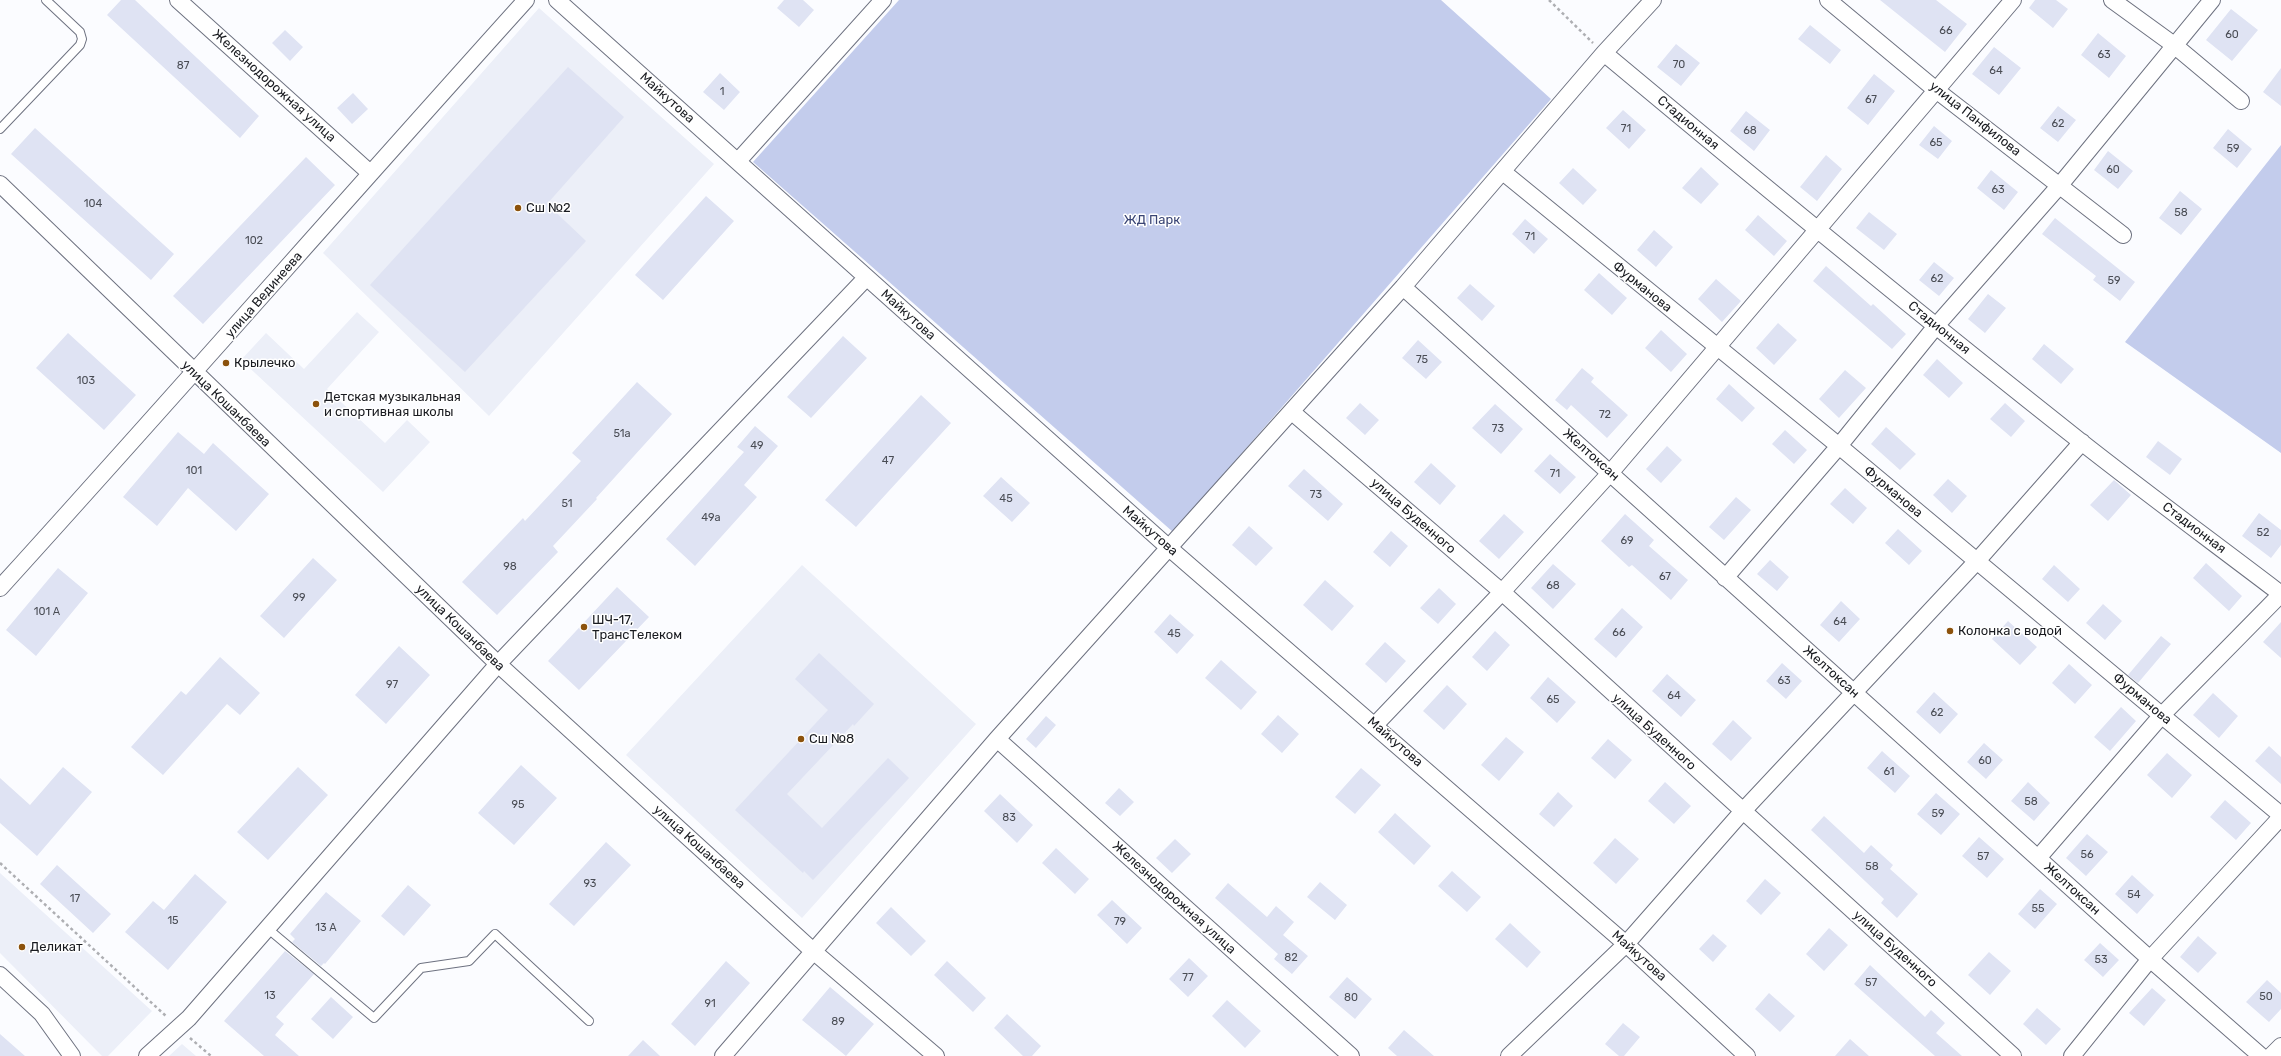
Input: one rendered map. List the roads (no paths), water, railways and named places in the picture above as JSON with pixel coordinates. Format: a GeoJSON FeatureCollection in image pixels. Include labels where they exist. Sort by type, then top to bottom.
{"type":"FeatureCollection","features":[{"type":"Feature","properties":{"kind":"street","name":"Железнодорожная улица"},"geometry":{"type":"LineString","coordinates":[[178,0],[370,173]]}},
{"type":"Feature","properties":{"kind":"street","name":"улица Вединеева"},"geometry":{"type":"LineString","coordinates":[[0,588],[195,373],[370,173],[526,0]]}},
{"type":"Feature","properties":{"kind":"street","name":"Майкутова"},"geometry":{"type":"LineString","coordinates":[[557,0],[1168,547],[1626,944],[1747,1056]]}},
{"type":"Feature","properties":{"kind":"street"},"geometry":{"type":"LineString","coordinates":[[723,1056],[997,739],[1403,287],[1604,54],[1653,0]]}},
{"type":"Feature","properties":{"kind":"street","name":"улица Панфилова"},"geometry":{"type":"LineString","coordinates":[[1828,0],[1936,90],[2123,235]]}},
{"type":"Feature","properties":{"kind":"street"},"geometry":{"type":"LineString","coordinates":[[1375,725],[1502,592],[1610,472],[1718,349],[1816,230],[2013,0]]}},
{"type":"Feature","properties":{"kind":"street"},"geometry":{"type":"LineString","coordinates":[[2112,0],[2174,45],[2241,101]]}},
{"type":"Feature","properties":{"kind":"street"},"geometry":{"type":"LineString","coordinates":[[1725,578],[1839,446],[1936,326],[2060,185],[2212,0]]}},
{"type":"Feature","properties":{"kind":"street"},"geometry":{"type":"LineString","coordinates":[[738,162],[876,3]]}},
{"type":"Feature","properties":{"kind":"street","name":"Стадионная"},"geometry":{"type":"LineString","coordinates":[[1604,54],[1816,230],[1936,326],[2082,442],[2281,594]]}},
{"type":"Feature","properties":{"kind":"street","name":"Фурманова"},"geometry":{"type":"LineString","coordinates":[[1503,172],[1718,349],[1839,446],[2281,816]]}},
{"type":"Feature","properties":{"kind":"street","name":"улица Кошанбаева"},"geometry":{"type":"LineString","coordinates":[[0,184],[498,664],[813,951],[936,1056]]}},
{"type":"Feature","properties":{"kind":"street"},"geometry":{"type":"LineString","coordinates":[[147,1056],[178,1027],[267,928],[498,664],[866,278]]}},
{"type":"Feature","properties":{"kind":"street","name":"Желтоксан"},"geometry":{"type":"LineString","coordinates":[[1403,287],[2150,959],[2261,1056]]}},
{"type":"Feature","properties":{"kind":"street","name":"улица Буденного"},"geometry":{"type":"LineString","coordinates":[[1292,412],[1502,592],[1742,812],[2013,1056]]}},
{"type":"Feature","properties":{"kind":"street"},"geometry":{"type":"LineString","coordinates":[[1509,1056],[1626,944],[1742,812],[1977,561],[2082,442]]}},
{"type":"Feature","properties":{"kind":"street"},"geometry":{"type":"LineString","coordinates":[[2038,858],[2162,715],[2281,594]]}},
{"type":"Feature","properties":{"kind":"street","name":"Железнодорожная улица"},"geometry":{"type":"LineString","coordinates":[[997,739],[1351,1056]]}},
{"type":"Feature","properties":{"kind":"street"},"geometry":{"type":"LineString","coordinates":[[2072,1056],[2150,959],[2281,816]]}},
{"type":"Feature","properties":{"kind":"street"},"geometry":{"type":"LineString","coordinates":[[0,975],[42,1014],[72,1056]]}},
{"type":"Feature","properties":{"kind":"street"},"geometry":{"type":"LineString","coordinates":[[2271,1056],[2281,1046]]}},
{"type":"Feature","properties":{"kind":"lane"},"geometry":{"type":"LineString","coordinates":[[0,129],[80,45],[82,39],[80,32],[46,0]]}},
{"type":"Feature","properties":{"kind":"lane"},"geometry":{"type":"LineString","coordinates":[[267,928],[374,1018],[421,968],[469,961],[495,934],[589,1021]]}},
{"type":"Feature","properties":{"kind":"place","name":"Сш №2"},"geometry":{"type":"Point","coordinates":[518,208]}},
{"type":"Feature","properties":{"kind":"place","name":"Крылечко"},"geometry":{"type":"Point","coordinates":[226,363]}},
{"type":"Feature","properties":{"kind":"place","name":"Детская музыкальная и спортивная школы"},"geometry":{"type":"Point","coordinates":[316,404]}},
{"type":"Feature","properties":{"kind":"place","name":"ШЧ-17, ТрансТелеком"},"geometry":{"type":"Point","coordinates":[584,627]}},
{"type":"Feature","properties":{"kind":"place","name":"Колонка с водой"},"geometry":{"type":"Point","coordinates":[1950,631]}},
{"type":"Feature","properties":{"kind":"place","name":"Сш №8"},"geometry":{"type":"Point","coordinates":[801,739]}},
{"type":"Feature","properties":{"kind":"place","name":"Деликат"},"geometry":{"type":"Point","coordinates":[22,947]}},
{"type":"Feature","properties":{"kind":"park label","name":"ЖД Парк"},"geometry":{"type":"Point","coordinates":[1152,220]}}]}
